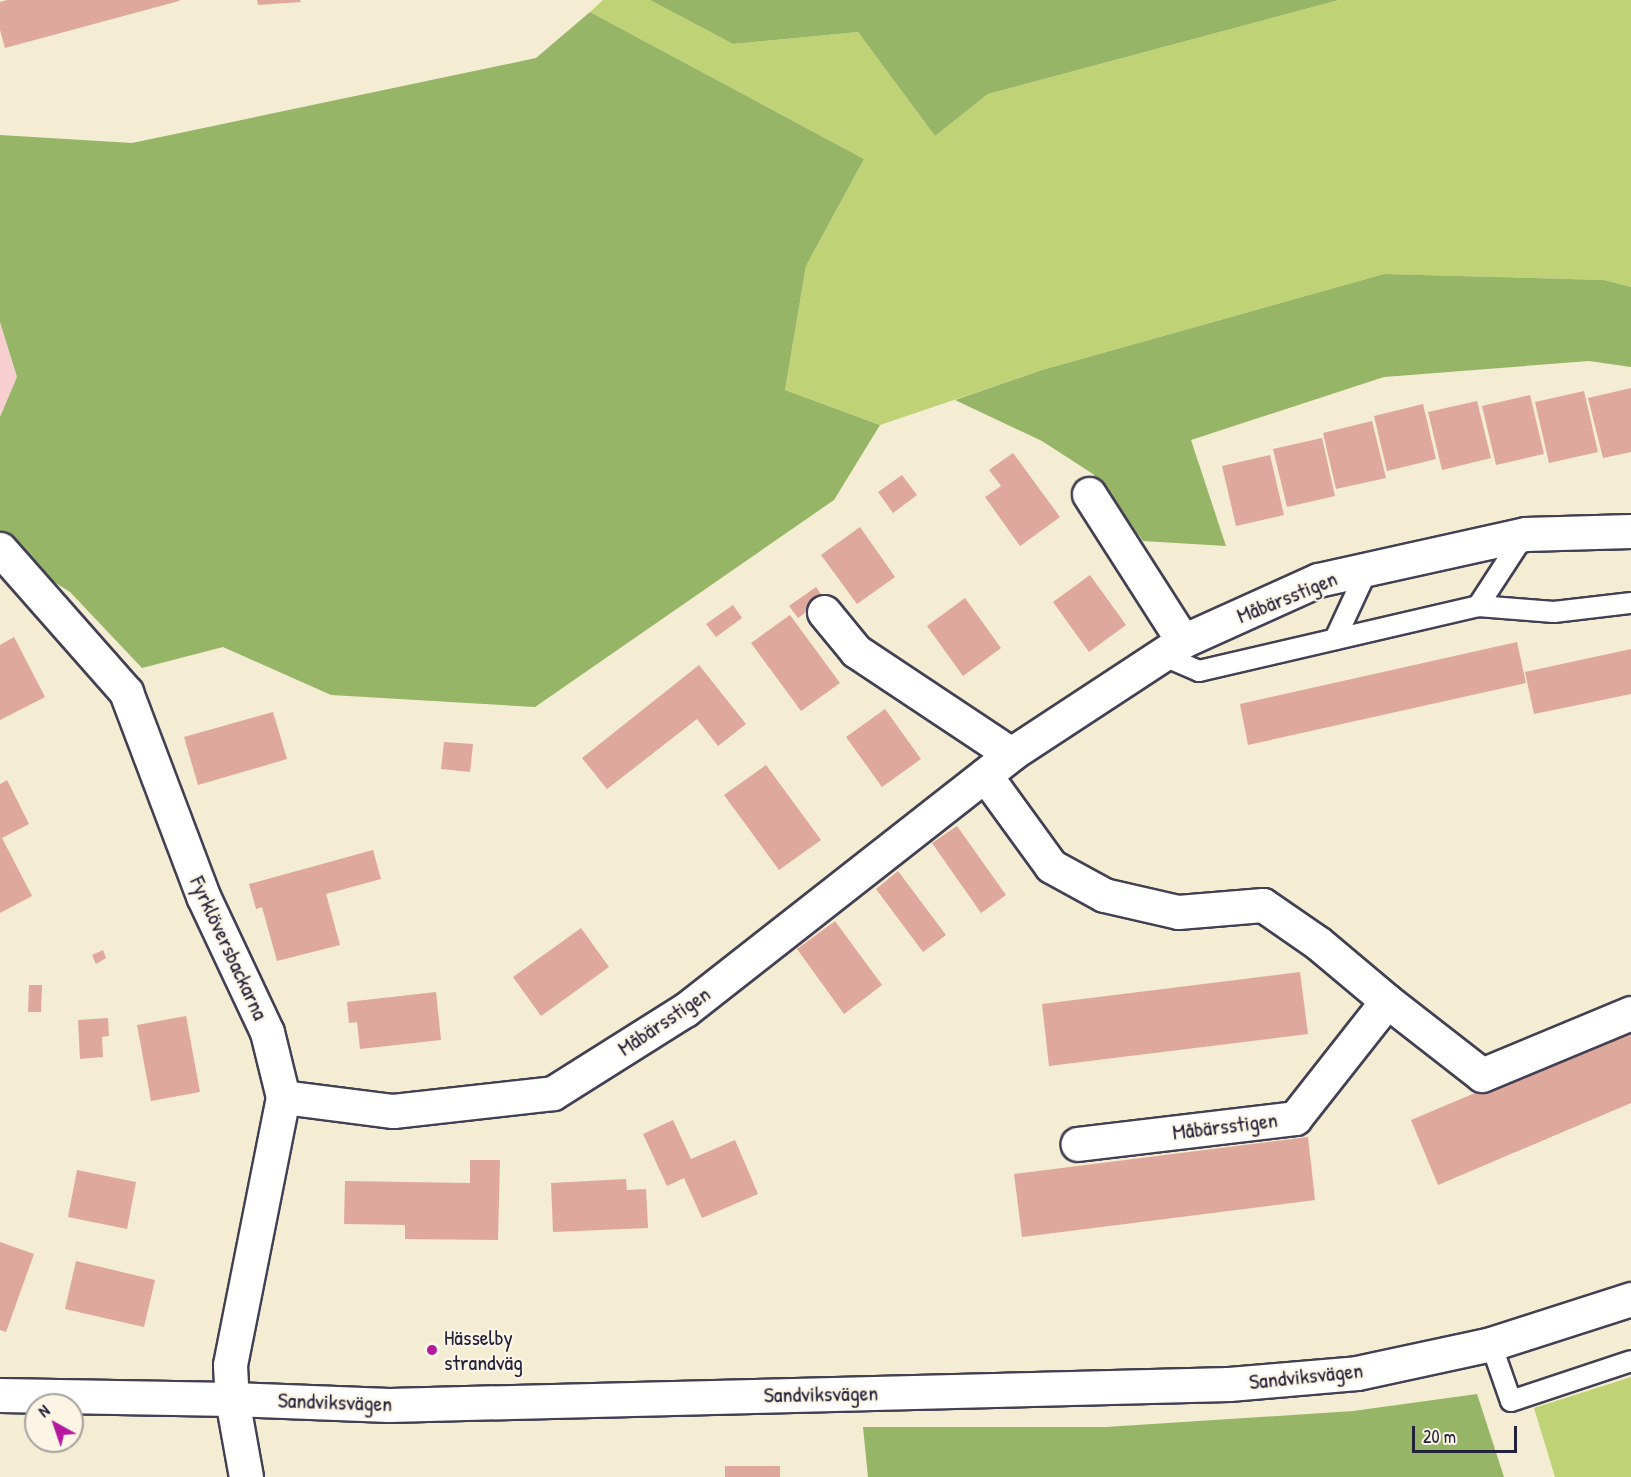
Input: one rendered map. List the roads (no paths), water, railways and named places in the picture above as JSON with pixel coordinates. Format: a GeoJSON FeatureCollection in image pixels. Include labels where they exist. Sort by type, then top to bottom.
{"type":"FeatureCollection","features":[{"type":"Feature","properties":{"kind":"street"},"geometry":{"type":"LineString","coordinates":[[1089,494],[1173,648]]}},
{"type":"Feature","properties":{"kind":"street","name":"Måbärsstigen"},"geometry":{"type":"LineString","coordinates":[[283,1097],[393,1110],[554,1094],[685,1010],[866,865],[1011,754],[1173,648],[1318,580],[1525,534],[1631,531]]}},
{"type":"Feature","properties":{"kind":"street","name":"Fyrklöversbackarna"},"geometry":{"type":"LineString","coordinates":[[0,549],[126,692],[203,896],[267,1032],[283,1097],[230,1365],[232,1399]]}},
{"type":"Feature","properties":{"kind":"street"},"geometry":{"type":"LineString","coordinates":[[824,612],[856,651],[1011,754]]}},
{"type":"Feature","properties":{"kind":"street"},"geometry":{"type":"LineString","coordinates":[[985,775],[1050,866],[1104,895],[1178,912],[1263,905],[1318,943],[1387,1001],[1482,1075],[1631,1013]]}},
{"type":"Feature","properties":{"kind":"street","name":"Måbärsstigen"},"geometry":{"type":"LineString","coordinates":[[1078,1144],[1295,1118],[1387,1001]]}},
{"type":"Feature","properties":{"kind":"street","name":"Sandviksvägen"},"geometry":{"type":"LineString","coordinates":[[0,1395],[232,1399],[389,1405],[1229,1384],[1357,1372],[1491,1344],[1631,1299]]}},
{"type":"Feature","properties":{"kind":"street"},"geometry":{"type":"LineString","coordinates":[[232,1399],[246,1477]]}},
{"type":"Feature","properties":{"kind":"lane"},"geometry":{"type":"LineString","coordinates":[[1478,606],[1525,534]]}},
{"type":"Feature","properties":{"kind":"lane"},"geometry":{"type":"LineString","coordinates":[[1335,639],[1368,568]]}},
{"type":"Feature","properties":{"kind":"lane"},"geometry":{"type":"LineString","coordinates":[[1173,648],[1199,671],[1478,606],[1554,612],[1631,603]]}},
{"type":"Feature","properties":{"kind":"lane"},"geometry":{"type":"LineString","coordinates":[[1491,1344],[1510,1401],[1631,1361]]}},
{"type":"Feature","properties":{"kind":"place","name":"Hässelby strandväg"},"geometry":{"type":"Point","coordinates":[432,1350]}}]}
